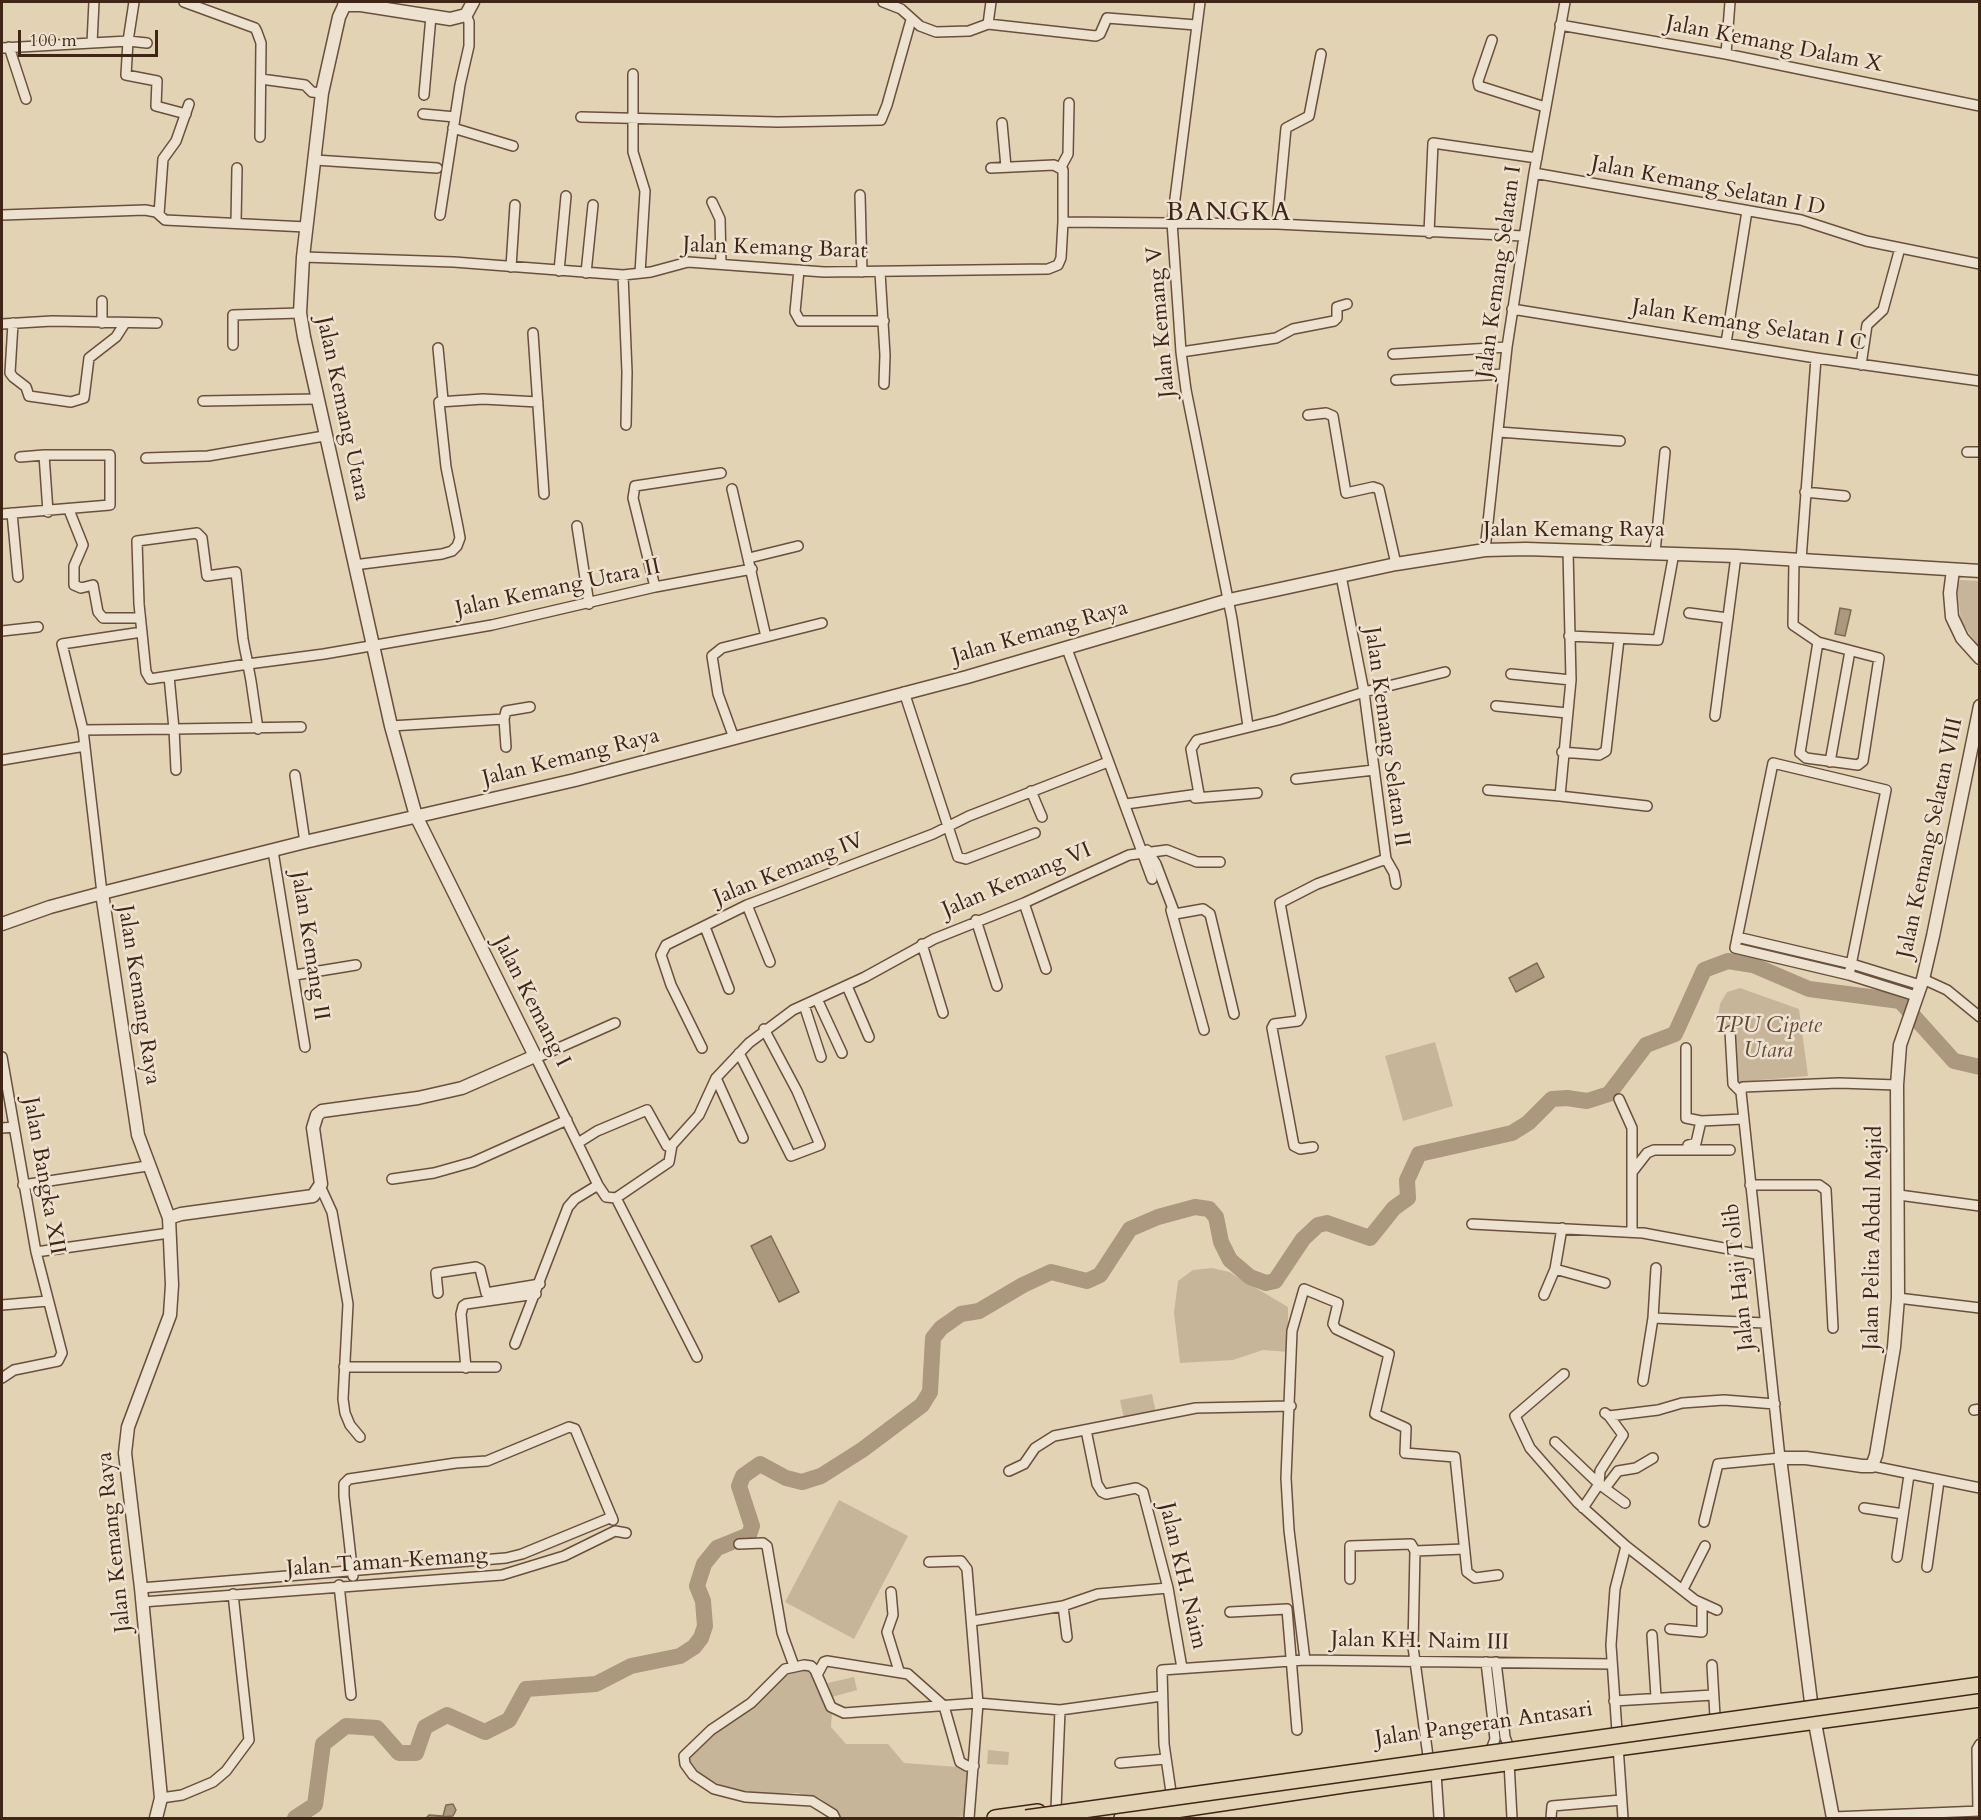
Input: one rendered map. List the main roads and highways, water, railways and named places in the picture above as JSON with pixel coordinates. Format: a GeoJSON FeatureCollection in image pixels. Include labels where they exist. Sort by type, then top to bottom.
{"type":"FeatureCollection","features":[{"type":"Feature","properties":{"kind":"main road","name":"Jalan Pangeran Antasari"},"geometry":{"type":"LineString","coordinates":[[995,1818],[1980,1679]]}},
{"type":"Feature","properties":{"kind":"main road"},"geometry":{"type":"LineString","coordinates":[[1026,1818],[1980,1684]]}},
{"type":"Feature","properties":{"kind":"main road"},"geometry":{"type":"LineString","coordinates":[[1082,1818],[1406,1770],[1980,1692]]}},
{"type":"Feature","properties":{"kind":"main road","name":"Jalan Pangeran Antasari"},"geometry":{"type":"LineString","coordinates":[[1122,1818],[1179,1814],[1509,1762],[1980,1699]]}},
{"type":"Feature","properties":{"kind":"waterway"},"geometry":{"type":"LineString","coordinates":[[295,1818],[315,1805],[323,1744],[346,1726],[377,1728],[399,1753],[416,1753],[425,1727],[447,1715],[485,1732],[509,1720],[526,1689],[596,1684],[631,1666],[680,1656],[694,1647],[701,1638],[705,1626],[703,1601],[697,1586],[704,1564],[717,1548],[749,1535],[752,1526],[739,1486],[743,1476],[760,1464],[786,1478],[802,1482],[821,1476],[862,1450],[922,1405],[930,1392],[933,1338],[941,1328],[961,1314],[979,1311],[1023,1285],[1051,1272],[1087,1281],[1100,1275],[1130,1229],[1158,1217],[1195,1207],[1209,1209],[1216,1217],[1221,1242],[1230,1260],[1250,1277],[1266,1283],[1275,1281],[1303,1239],[1318,1225],[1327,1223],[1370,1238],[1394,1208],[1408,1198],[1407,1180],[1419,1154],[1512,1133],[1528,1123],[1552,1099],[1567,1098],[1587,1101],[1609,1094],[1646,1045],[1675,1034],[1704,970],[1728,961],[1753,965],[1809,989],[1900,1001],[1954,1061],[1980,1067]]}},
{"type":"Feature","properties":{"kind":"district","name":"BANGKA"},"geometry":{"type":"Point","coordinates":[1229,214]}},
{"type":"Feature","properties":{"kind":"park label","name":"TPU Cipete Utara"},"geometry":{"type":"Point","coordinates":[1768,1040]}}]}
